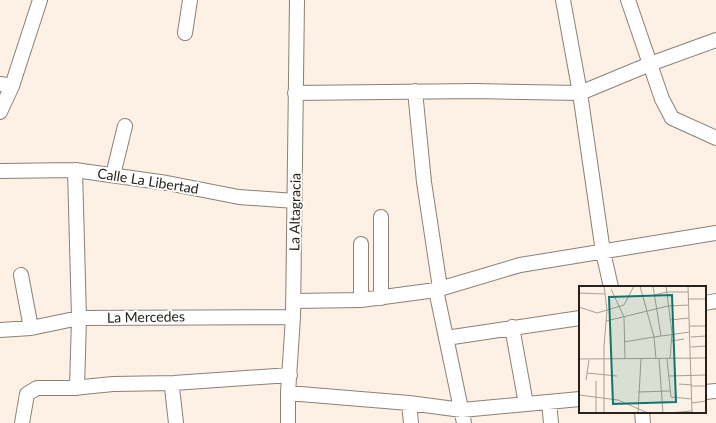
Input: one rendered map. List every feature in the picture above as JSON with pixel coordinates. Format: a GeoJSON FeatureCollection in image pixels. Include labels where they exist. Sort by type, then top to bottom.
{"type":"FeatureCollection","features":[{"type":"Feature","properties":{"kind":"street"},"geometry":{"type":"LineString","coordinates":[[0,112],[6,85],[40,0]]}},
{"type":"Feature","properties":{"kind":"street"},"geometry":{"type":"LineString","coordinates":[[186,33],[190,0]]}},
{"type":"Feature","properties":{"kind":"street","name":"La Altagracia"},"geometry":{"type":"LineString","coordinates":[[288,423],[288,393],[293,317],[297,0]]}},
{"type":"Feature","properties":{"kind":"street"},"geometry":{"type":"LineString","coordinates":[[563,0],[580,93],[603,252],[611,286]]}},
{"type":"Feature","properties":{"kind":"street"},"geometry":{"type":"LineString","coordinates":[[628,0],[662,98],[672,118],[716,138]]}},
{"type":"Feature","properties":{"kind":"street"},"geometry":{"type":"LineString","coordinates":[[295,93],[415,91],[580,93],[650,64],[716,40]]}},
{"type":"Feature","properties":{"kind":"street"},"geometry":{"type":"LineString","coordinates":[[415,91],[424,182],[438,289],[446,338],[463,417]]}},
{"type":"Feature","properties":{"kind":"street"},"geometry":{"type":"LineString","coordinates":[[113,175],[125,126]]}},
{"type":"Feature","properties":{"kind":"street"},"geometry":{"type":"LineString","coordinates":[[75,170],[79,318],[77,388]]}},
{"type":"Feature","properties":{"kind":"street","name":"Calle La Libertad"},"geometry":{"type":"LineString","coordinates":[[0,171],[75,170],[113,175],[239,197],[295,200]]}},
{"type":"Feature","properties":{"kind":"street"},"geometry":{"type":"LineString","coordinates":[[381,217],[381,298]]}},
{"type":"Feature","properties":{"kind":"street"},"geometry":{"type":"LineString","coordinates":[[293,301],[361,300],[438,289],[520,265],[716,233]]}},
{"type":"Feature","properties":{"kind":"street"},"geometry":{"type":"LineString","coordinates":[[361,244],[361,300]]}},
{"type":"Feature","properties":{"kind":"street"},"geometry":{"type":"LineString","coordinates":[[21,275],[31,328]]}},
{"type":"Feature","properties":{"kind":"street"},"geometry":{"type":"LineString","coordinates":[[706,303],[716,301]]}},
{"type":"Feature","properties":{"kind":"street","name":"La Mercedes"},"geometry":{"type":"LineString","coordinates":[[0,330],[31,328],[79,318],[293,317]]}},
{"type":"Feature","properties":{"kind":"street"},"geometry":{"type":"LineString","coordinates":[[446,338],[579,318]]}},
{"type":"Feature","properties":{"kind":"street"},"geometry":{"type":"LineString","coordinates":[[512,327],[526,404]]}},
{"type":"Feature","properties":{"kind":"street"},"geometry":{"type":"LineString","coordinates":[[22,423],[27,394],[37,388],[77,388],[113,384],[174,383],[290,375]]}},
{"type":"Feature","properties":{"kind":"street"},"geometry":{"type":"LineString","coordinates":[[174,383],[172,388],[176,423]]}},
{"type":"Feature","properties":{"kind":"street"},"geometry":{"type":"LineString","coordinates":[[706,392],[716,391]]}},
{"type":"Feature","properties":{"kind":"street"},"geometry":{"type":"LineString","coordinates":[[288,393],[409,403],[463,417],[526,404],[579,399]]}},
{"type":"Feature","properties":{"kind":"street"},"geometry":{"type":"LineString","coordinates":[[549,402],[551,423]]}},
{"type":"Feature","properties":{"kind":"street"},"geometry":{"type":"LineString","coordinates":[[409,403],[411,423]]}}]}
